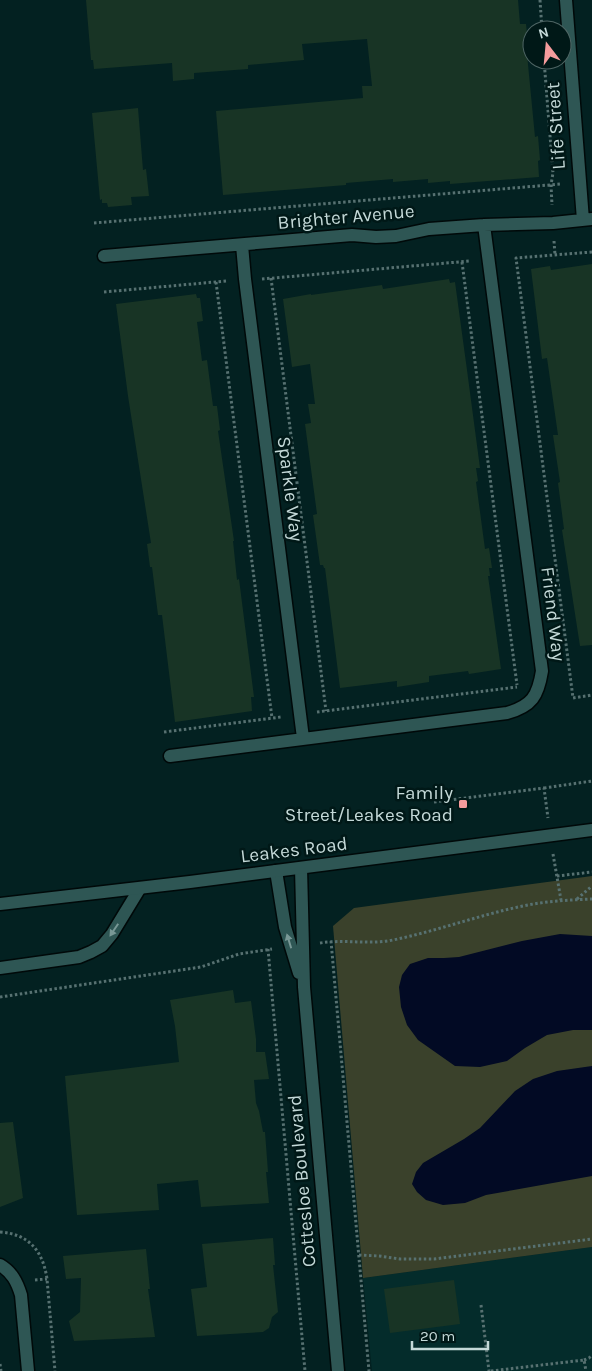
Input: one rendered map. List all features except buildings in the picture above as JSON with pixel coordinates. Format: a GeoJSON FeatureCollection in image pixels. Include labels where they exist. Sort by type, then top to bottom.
{"type":"FeatureCollection","features":[{"type":"Feature","properties":{"kind":"street","name":"Life Street"},"geometry":{"type":"LineString","coordinates":[[566,0],[579,183],[587,219]]}},
{"type":"Feature","properties":{"kind":"street","name":"Brighter Avenue"},"geometry":{"type":"LineString","coordinates":[[104,256],[352,235],[396,236],[429,229],[553,223],[587,219]]}},
{"type":"Feature","properties":{"kind":"street","name":"Friend Way"},"geometry":{"type":"LineString","coordinates":[[170,756],[507,712],[520,709],[530,702],[536,694],[542,671],[484,225]]}},
{"type":"Feature","properties":{"kind":"street","name":"Sparkle Way"},"geometry":{"type":"LineString","coordinates":[[242,245],[303,738]]}},
{"type":"Feature","properties":{"kind":"street","name":"Leakes Road"},"geometry":{"type":"LineString","coordinates":[[0,904],[301,868],[592,830]]}},
{"type":"Feature","properties":{"kind":"street","name":"Cottesloe Boulevard"},"geometry":{"type":"LineString","coordinates":[[301,868],[297,947],[304,987],[338,1371]]}},
{"type":"Feature","properties":{"kind":"street","name":"Cottesloe Boulevard"},"geometry":{"type":"LineString","coordinates":[[276,871],[285,927],[297,947]]}},
{"type":"Feature","properties":{"kind":"street"},"geometry":{"type":"LineString","coordinates":[[0,968],[79,957],[102,946],[112,934],[140,888]]}},
{"type":"Feature","properties":{"kind":"street"},"geometry":{"type":"LineString","coordinates":[[0,1265],[6,1268],[13,1276],[21,1295],[28,1371]]}},
{"type":"Feature","properties":{"kind":"path"},"geometry":{"type":"LineString","coordinates":[[540,0],[541,20]]}},
{"type":"Feature","properties":{"kind":"path"},"geometry":{"type":"LineString","coordinates":[[545,70],[553,173],[551,185],[555,255]]}},
{"type":"Feature","properties":{"kind":"path"},"geometry":{"type":"LineString","coordinates":[[94,223],[579,183]]}},
{"type":"Feature","properties":{"kind":"path"},"geometry":{"type":"LineString","coordinates":[[104,292],[592,252]]}},
{"type":"Feature","properties":{"kind":"path"},"geometry":{"type":"LineString","coordinates":[[516,258],[573,698],[592,695]]}},
{"type":"Feature","properties":{"kind":"path"},"geometry":{"type":"LineString","coordinates":[[462,262],[517,686]]}},
{"type":"Feature","properties":{"kind":"path"},"geometry":{"type":"LineString","coordinates":[[271,278],[326,711]]}},
{"type":"Feature","properties":{"kind":"path"},"geometry":{"type":"LineString","coordinates":[[216,282],[272,718]]}},
{"type":"Feature","properties":{"kind":"path"},"geometry":{"type":"LineString","coordinates":[[164,732],[570,680]]}},
{"type":"Feature","properties":{"kind":"path"},"geometry":{"type":"LineString","coordinates":[[544,788],[592,781]]}},
{"type":"Feature","properties":{"kind":"path"},"geometry":{"type":"LineString","coordinates":[[557,876],[592,872]]}},
{"type":"Feature","properties":{"kind":"path"},"geometry":{"type":"LineString","coordinates":[[576,900],[592,886]]}},
{"type":"Feature","properties":{"kind":"path"},"geometry":{"type":"LineString","coordinates":[[0,997],[201,967],[239,954],[268,949],[331,942],[369,943],[391,940],[523,906],[546,902],[592,899]]}},
{"type":"Feature","properties":{"kind":"path"},"geometry":{"type":"LineString","coordinates":[[331,942],[369,1371]]}},
{"type":"Feature","properties":{"kind":"path"},"geometry":{"type":"LineString","coordinates":[[268,949],[305,1371]]}},
{"type":"Feature","properties":{"kind":"path"},"geometry":{"type":"LineString","coordinates":[[359,1255],[400,1259],[434,1259],[592,1239]]}},
{"type":"Feature","properties":{"kind":"path"},"geometry":{"type":"LineString","coordinates":[[481,1305],[490,1371],[584,1360],[592,1356]]}},
{"type":"Feature","properties":{"kind":"path"},"geometry":{"type":"LineString","coordinates":[[584,1360],[586,1371]]}},
{"type":"Feature","properties":{"kind":"path"},"geometry":{"type":"LineString","coordinates":[[0,1364],[1,1371]]}},
{"type":"Feature","properties":{"kind":"shaded area"},"geometry":{"type":"Polygon","coordinates":[[[592,876],[592,1247],[363,1278],[333,926],[354,908],[592,876]]]}},
{"type":"Feature","properties":{"kind":"shaded area"},"geometry":{"type":"Polygon","coordinates":[[[592,1247],[592,1371],[372,1371],[363,1278],[592,1247]]]}},
{"type":"Feature","properties":{"kind":"water"},"geometry":{"type":"Polygon","coordinates":[[[560,934],[592,936],[592,1030],[573,1030],[547,1035],[507,1061],[480,1067],[455,1066],[418,1040],[407,1025],[401,1007],[399,987],[402,975],[410,964],[428,958],[459,957],[522,941],[560,934]]]}},
{"type":"Feature","properties":{"kind":"water"},"geometry":{"type":"Polygon","coordinates":[[[592,1066],[592,1176],[486,1195],[465,1203],[443,1205],[426,1200],[417,1192],[412,1184],[416,1172],[423,1163],[480,1128],[515,1091],[533,1079],[557,1071],[592,1066]]]}},
{"type":"Feature","properties":{"kind":"place","name":"Family Street/Leakes Road"},"geometry":{"type":"Point","coordinates":[463,804]}}]}
